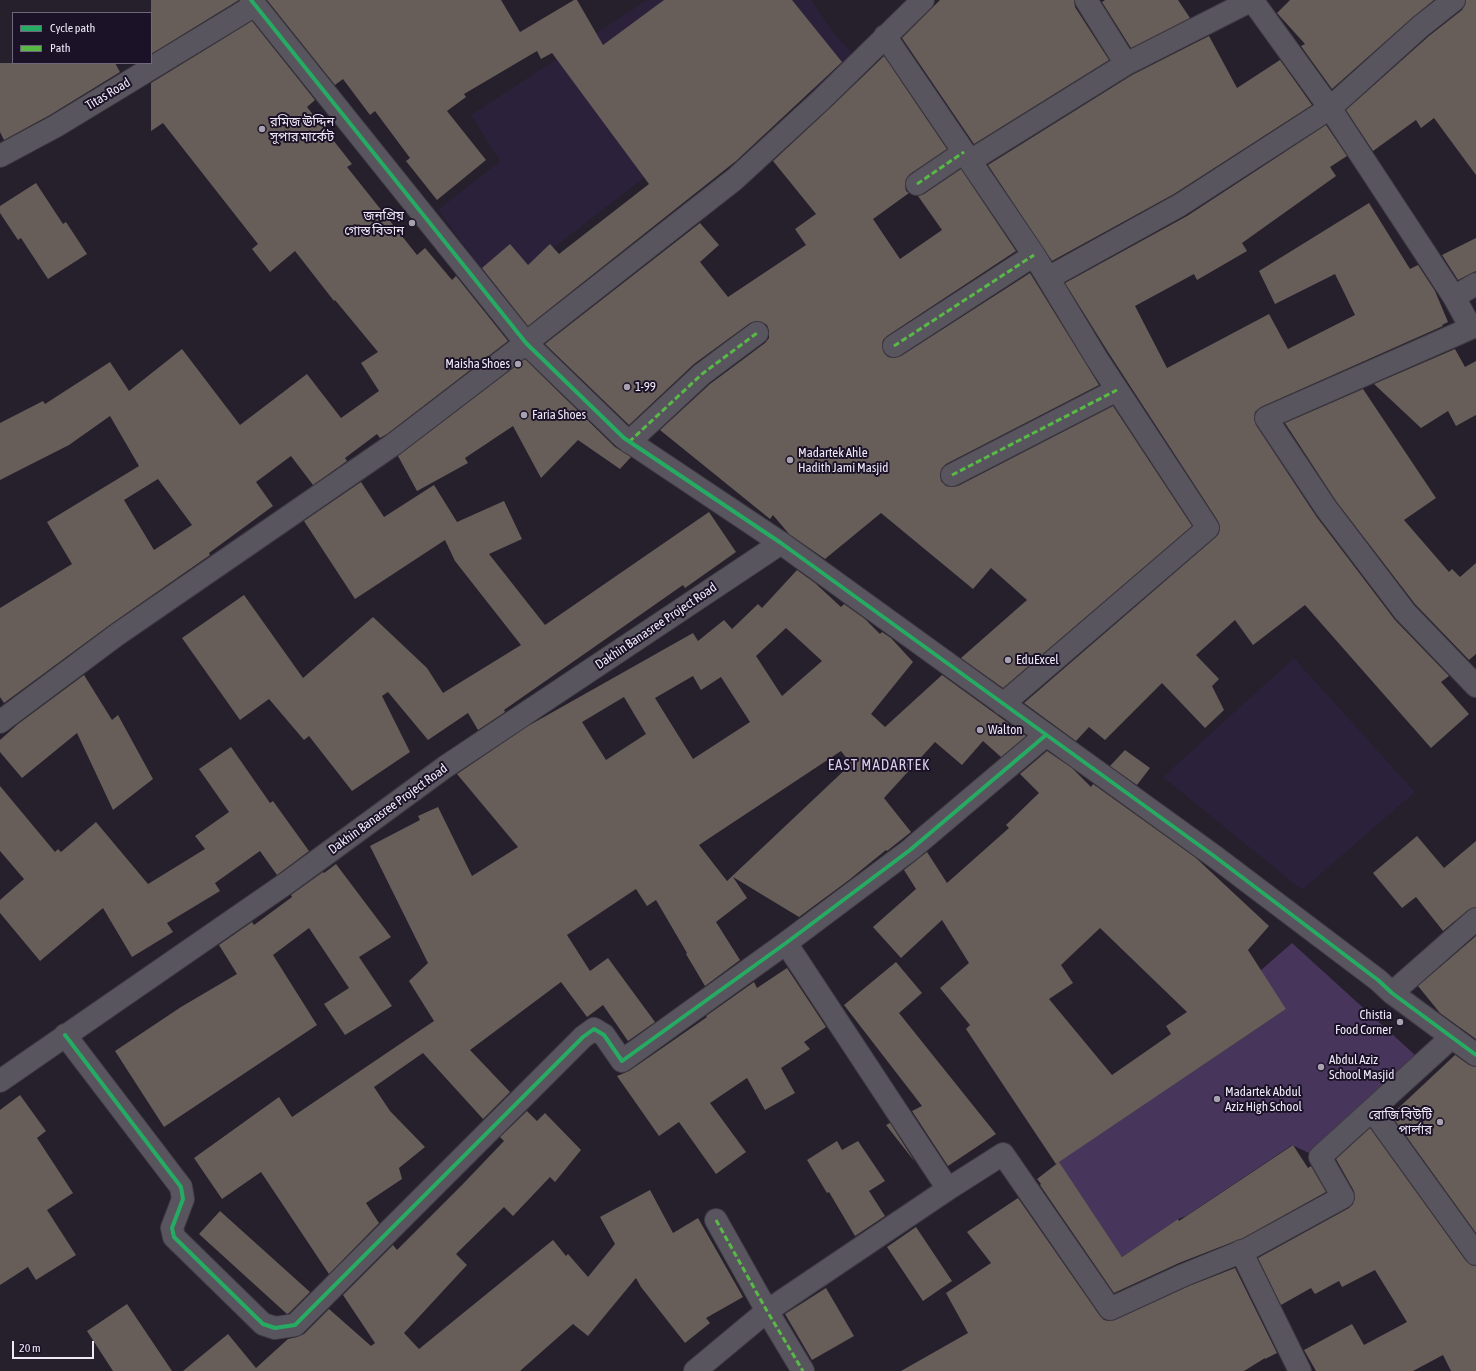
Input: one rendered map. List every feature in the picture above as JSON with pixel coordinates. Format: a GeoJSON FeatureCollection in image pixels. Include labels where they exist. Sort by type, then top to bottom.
{"type":"FeatureCollection","features":[{"type":"Feature","properties":{"kind":"street"},"geometry":{"type":"LineString","coordinates":[[0,722],[118,634],[394,444],[526,343],[735,179],[821,100],[923,0]]}},
{"type":"Feature","properties":{"kind":"street"},"geometry":{"type":"LineString","coordinates":[[1086,0],[1126,64]]}},
{"type":"Feature","properties":{"kind":"street"},"geometry":{"type":"LineString","coordinates":[[917,184],[967,157],[1126,64],[1252,0],[1330,108],[1454,297],[1470,328],[1266,418],[1326,508],[1405,612],[1476,686]]}},
{"type":"Feature","properties":{"kind":"street"},"geometry":{"type":"LineString","coordinates":[[1048,278],[1180,205],[1330,108],[1421,26],[1454,0]]}},
{"type":"Feature","properties":{"kind":"street"},"geometry":{"type":"LineString","coordinates":[[253,3],[526,343],[624,438],[781,543],[1214,856],[1378,980],[1392,993],[1476,1055]]}},
{"type":"Feature","properties":{"kind":"street","name":"Titas Road"},"geometry":{"type":"LineString","coordinates":[[0,156],[56,126],[253,3]]}},
{"type":"Feature","properties":{"kind":"street"},"geometry":{"type":"LineString","coordinates":[[885,36],[1034,255],[1117,390],[1208,528],[1003,704]]}},
{"type":"Feature","properties":{"kind":"street"},"geometry":{"type":"LineString","coordinates":[[894,346],[1034,255]]}},
{"type":"Feature","properties":{"kind":"street"},"geometry":{"type":"LineString","coordinates":[[1454,297],[1476,284]]}},
{"type":"Feature","properties":{"kind":"street"},"geometry":{"type":"LineString","coordinates":[[629,442],[702,374],[757,333]]}},
{"type":"Feature","properties":{"kind":"street"},"geometry":{"type":"LineString","coordinates":[[952,475],[1117,390]]}},
{"type":"Feature","properties":{"kind":"street","name":"Dakhin Banasree Project Road"},"geometry":{"type":"LineString","coordinates":[[0,1081],[288,882],[445,767],[781,543]]}},
{"type":"Feature","properties":{"kind":"street"},"geometry":{"type":"LineString","coordinates":[[65,1036],[181,1187],[183,1199],[172,1228],[174,1237],[263,1324],[275,1328],[295,1325],[583,1036],[594,1029],[604,1035],[622,1061],[786,943],[910,850],[1046,735]]}},
{"type":"Feature","properties":{"kind":"street"},"geometry":{"type":"LineString","coordinates":[[1392,993],[1476,919]]}},
{"type":"Feature","properties":{"kind":"street"},"geometry":{"type":"LineString","coordinates":[[786,943],[948,1189]]}},
{"type":"Feature","properties":{"kind":"street"},"geometry":{"type":"LineString","coordinates":[[695,1371],[767,1311],[948,1189],[1003,1154],[1110,1309],[1184,1275],[1248,1249],[1343,1197],[1320,1157],[1452,1037]]}},
{"type":"Feature","properties":{"kind":"street"},"geometry":{"type":"LineString","coordinates":[[1372,1110],[1476,1254]]}},
{"type":"Feature","properties":{"kind":"street"},"geometry":{"type":"LineString","coordinates":[[716,1220],[767,1311],[803,1371]]}},
{"type":"Feature","properties":{"kind":"street"},"geometry":{"type":"LineString","coordinates":[[1241,1251],[1300,1371]]}},
{"type":"Feature","properties":{"kind":"shaded area"},"geometry":{"type":"Polygon","coordinates":[[[647,0],[811,0],[832,31],[854,56],[818,94],[789,65],[498,291],[438,210],[500,161],[471,115],[647,0]]]}},
{"type":"Feature","properties":{"kind":"shaded area"},"geometry":{"type":"Polygon","coordinates":[[[1294,658],[1415,792],[1302,890],[1163,777],[1294,658]]]}},
{"type":"Feature","properties":{"kind":"shaded area"},"geometry":{"type":"Polygon","coordinates":[[[1292,943],[1415,1055],[1309,1153],[1292,1145],[1122,1257],[1058,1162],[1286,1009],[1260,971],[1292,943]]]}},
{"type":"Feature","properties":{"kind":"building"},"geometry":{"type":"Polygon","coordinates":[[[151,0],[239,0],[152,53],[151,0]]]}},
{"type":"Feature","properties":{"kind":"building"},"geometry":{"type":"Polygon","coordinates":[[[267,0],[501,0],[520,32],[574,0],[577,0],[603,45],[664,0],[792,0],[842,62],[736,161],[528,326],[482,268],[510,244],[528,265],[550,244],[559,254],[649,184],[552,53],[541,59],[537,51],[464,94],[466,97],[447,111],[486,160],[437,200],[406,161],[410,158],[375,111],[370,115],[343,79],[335,85],[267,0]]]}},
{"type":"Feature","properties":{"kind":"building"},"geometry":{"type":"Polygon","coordinates":[[[940,0],[1074,0],[1075,7],[1109,60],[974,144],[902,38],[940,0]]]}},
{"type":"Feature","properties":{"kind":"building"},"geometry":{"type":"Polygon","coordinates":[[[1105,0],[1178,0],[1190,18],[1131,48],[1102,2],[1105,0]]]}},
{"type":"Feature","properties":{"kind":"building"},"geometry":{"type":"Polygon","coordinates":[[[1290,0],[1434,0],[1332,89],[1301,46],[1305,44],[1277,13],[1290,0]]]}},
{"type":"Feature","properties":{"kind":"building"},"geometry":{"type":"Polygon","coordinates":[[[1466,0],[1476,0],[1476,175],[1434,118],[1421,128],[1416,120],[1373,151],[1346,110],[1429,36],[1462,10],[1466,0]]]}},
{"type":"Feature","properties":{"kind":"building"},"geometry":{"type":"Polygon","coordinates":[[[252,21],[315,100],[307,107],[352,164],[347,167],[417,255],[425,248],[452,280],[456,276],[508,341],[387,434],[380,438],[377,434],[345,458],[347,461],[313,485],[291,456],[256,482],[273,506],[209,553],[210,555],[111,624],[4,703],[0,697],[0,608],[72,564],[47,522],[139,466],[110,416],[69,445],[0,480],[0,423],[43,401],[45,404],[110,362],[129,391],[182,349],[240,425],[307,374],[341,418],[379,391],[361,363],[378,352],[335,300],[334,301],[295,251],[270,272],[252,249],[258,244],[163,123],[151,131],[151,83],[252,21]],[[158,479],[124,500],[154,550],[192,525],[158,479]]]}},
{"type":"Feature","properties":{"kind":"building"},"geometry":{"type":"Polygon","coordinates":[[[1209,36],[1237,88],[1280,60],[1312,105],[1174,194],[1052,261],[988,165],[1132,75],[1209,36]]]}},
{"type":"Feature","properties":{"kind":"building"},"geometry":{"type":"Polygon","coordinates":[[[884,56],[947,149],[910,174],[906,179],[905,185],[906,191],[909,193],[873,219],[900,259],[942,230],[918,196],[924,194],[961,169],[1016,251],[887,336],[883,340],[882,346],[884,353],[888,357],[894,358],[901,356],[1030,273],[1099,385],[946,464],[942,468],[940,474],[941,481],[946,486],[958,486],[1113,406],[1192,526],[1003,688],[961,658],[1027,600],[991,568],[973,589],[881,513],[825,559],[789,534],[773,515],[770,519],[660,430],[710,384],[765,343],[769,338],[767,325],[756,321],[750,323],[694,364],[629,425],[545,344],[700,223],[719,245],[700,262],[728,297],[806,245],[795,229],[816,214],[773,161],[884,56]]]}},
{"type":"Feature","properties":{"kind":"building"},"geometry":{"type":"Polygon","coordinates":[[[0,63],[116,64],[120,72],[50,115],[4,140],[0,132],[0,63]]]}},
{"type":"Feature","properties":{"kind":"building"},"geometry":{"type":"Polygon","coordinates":[[[1326,125],[1347,156],[1330,167],[1336,176],[1242,243],[1247,251],[1197,280],[1194,274],[1135,306],[1167,368],[1269,314],[1288,349],[1355,315],[1335,274],[1275,304],[1259,271],[1369,203],[1410,269],[1418,265],[1435,291],[1448,322],[1442,325],[1443,326],[1261,407],[1255,412],[1254,419],[1256,425],[1316,516],[1395,620],[1449,676],[1441,682],[1469,714],[1431,748],[1305,605],[1253,645],[1235,620],[1196,655],[1219,679],[1212,686],[1224,710],[1205,728],[1162,683],[1105,740],[1089,727],[1076,741],[1024,703],[1216,537],[1219,533],[1220,527],[1218,521],[1065,283],[1187,216],[1326,125]]]}},
{"type":"Feature","properties":{"kind":"building"},"geometry":{"type":"Polygon","coordinates":[[[36,183],[63,224],[66,222],[87,254],[48,279],[21,238],[18,240],[0,213],[0,206],[36,183]]]}},
{"type":"Feature","properties":{"kind":"building"},"geometry":{"type":"Polygon","coordinates":[[[1476,238],[1476,271],[1458,280],[1442,255],[1476,238]]]}},
{"type":"Feature","properties":{"kind":"building"},"geometry":{"type":"Polygon","coordinates":[[[1455,349],[1465,367],[1476,361],[1476,415],[1456,426],[1448,411],[1421,428],[1374,384],[1455,349]]]}},
{"type":"Feature","properties":{"kind":"building"},"geometry":{"type":"Polygon","coordinates":[[[525,359],[615,447],[631,457],[620,469],[578,440],[541,478],[513,426],[465,458],[468,463],[417,491],[398,456],[525,359]]]}},
{"type":"Feature","properties":{"kind":"building"},"geometry":{"type":"Polygon","coordinates":[[[1363,389],[1436,498],[1404,520],[1449,572],[1452,569],[1460,577],[1476,563],[1476,654],[1469,660],[1415,604],[1336,501],[1285,423],[1363,389]]]}},
{"type":"Feature","properties":{"kind":"building"},"geometry":{"type":"Polygon","coordinates":[[[361,482],[384,517],[434,485],[457,522],[504,501],[522,539],[489,554],[545,625],[709,512],[736,552],[685,588],[683,585],[504,710],[505,712],[478,730],[468,713],[428,740],[388,692],[382,696],[410,752],[352,791],[309,736],[304,740],[269,699],[240,720],[182,638],[244,595],[303,678],[373,617],[427,668],[443,693],[521,645],[455,561],[445,540],[355,599],[304,521],[361,482]]]}},
{"type":"Feature","properties":{"kind":"building"},"geometry":{"type":"Polygon","coordinates":[[[797,570],[815,583],[841,607],[844,604],[865,619],[880,634],[882,632],[891,638],[913,662],[871,714],[885,727],[942,675],[1026,736],[1001,757],[983,741],[962,765],[935,742],[884,798],[911,832],[799,917],[733,877],[747,898],[716,922],[740,960],[705,986],[656,900],[647,906],[636,889],[567,935],[590,971],[608,958],[655,1022],[628,1041],[603,1005],[587,1017],[561,982],[470,1050],[510,1092],[483,1119],[423,1053],[374,1087],[390,1111],[425,1147],[399,1168],[402,1179],[366,1203],[379,1223],[329,1274],[261,1172],[222,1199],[194,1158],[279,1097],[292,1117],[434,1021],[409,981],[428,963],[370,846],[420,820],[418,816],[438,807],[472,876],[518,847],[457,774],[528,726],[693,633],[698,641],[724,620],[732,629],[758,604],[762,608],[797,570]],[[786,628],[756,656],[782,696],[822,661],[786,628]],[[693,676],[655,698],[693,759],[750,722],[721,677],[701,690],[693,676]],[[624,697],[582,722],[606,760],[646,734],[624,697]],[[841,751],[699,845],[727,881],[851,764],[841,751]]]}},
{"type":"Feature","properties":{"kind":"building"},"geometry":{"type":"Polygon","coordinates":[[[84,675],[112,720],[118,715],[153,779],[113,810],[77,733],[22,778],[0,752],[0,740],[18,724],[84,675]]]}},
{"type":"Feature","properties":{"kind":"building"},"geometry":{"type":"Polygon","coordinates":[[[231,747],[270,803],[273,801],[309,851],[277,875],[260,851],[215,883],[220,891],[167,923],[173,932],[132,957],[103,908],[40,961],[0,913],[0,900],[24,879],[0,851],[0,786],[55,852],[58,849],[61,852],[96,822],[148,884],[205,849],[195,836],[229,812],[199,769],[231,747]]]}},
{"type":"Feature","properties":{"kind":"building"},"geometry":{"type":"Polygon","coordinates":[[[1125,750],[1150,768],[1137,785],[1110,766],[1125,750]]]}},
{"type":"Feature","properties":{"kind":"building"},"geometry":{"type":"Polygon","coordinates":[[[1047,751],[1072,768],[1091,787],[1093,784],[1196,858],[1269,926],[1248,950],[1286,1009],[1056,1164],[966,1029],[970,1025],[940,988],[969,963],[942,920],[901,958],[873,927],[916,889],[904,870],[927,852],[947,883],[1009,828],[1006,825],[1039,793],[1020,774],[1047,751]],[[1100,928],[1061,965],[1073,983],[1049,999],[1112,1075],[1171,1034],[1166,1026],[1187,1012],[1100,928]]]}},
{"type":"Feature","properties":{"kind":"building"},"geometry":{"type":"Polygon","coordinates":[[[1417,836],[1444,868],[1476,841],[1476,907],[1468,910],[1443,931],[1416,897],[1402,908],[1373,873],[1417,836]]]}},
{"type":"Feature","properties":{"kind":"building"},"geometry":{"type":"Polygon","coordinates":[[[336,864],[391,937],[359,957],[392,1006],[345,1035],[324,1004],[349,988],[309,928],[273,955],[317,1025],[164,1127],[115,1051],[181,1007],[237,974],[219,945],[252,922],[254,925],[292,897],[291,895],[336,864]]]}},
{"type":"Feature","properties":{"kind":"building"},"geometry":{"type":"Polygon","coordinates":[[[1476,936],[1476,1039],[1440,1013],[1418,986],[1476,936]]]}},
{"type":"Feature","properties":{"kind":"building"},"geometry":{"type":"Polygon","coordinates":[[[896,962],[922,993],[899,1013],[996,1134],[948,1166],[912,1111],[922,1106],[844,1005],[896,962]]]}},
{"type":"Feature","properties":{"kind":"building"},"geometry":{"type":"Polygon","coordinates":[[[787,968],[826,1027],[804,1042],[810,1049],[781,1068],[795,1093],[765,1110],[747,1078],[710,1103],[746,1152],[716,1174],[679,1122],[659,1136],[617,1076],[629,1071],[707,1017],[706,1016],[754,982],[757,988],[787,968]]]}},
{"type":"Feature","properties":{"kind":"building"},"geometry":{"type":"Polygon","coordinates":[[[1455,1055],[1469,1065],[1476,1067],[1476,1233],[1391,1115],[1455,1055]]]}},
{"type":"Feature","properties":{"kind":"building"},"geometry":{"type":"Polygon","coordinates":[[[20,1095],[46,1131],[37,1138],[73,1193],[47,1210],[76,1255],[36,1280],[28,1267],[0,1285],[0,1110],[20,1095]]]}},
{"type":"Feature","properties":{"kind":"building"},"geometry":{"type":"Polygon","coordinates":[[[527,1111],[537,1121],[545,1113],[581,1150],[555,1182],[550,1177],[513,1216],[504,1207],[456,1254],[467,1265],[404,1333],[419,1349],[553,1240],[566,1256],[568,1254],[588,1277],[615,1244],[600,1217],[650,1190],[673,1233],[698,1218],[743,1297],[706,1318],[710,1323],[685,1343],[641,1287],[636,1278],[588,1336],[573,1324],[520,1371],[183,1371],[228,1334],[256,1368],[288,1339],[304,1334],[329,1309],[371,1346],[375,1343],[343,1295],[393,1245],[397,1250],[462,1185],[504,1141],[500,1137],[527,1111]]]}},
{"type":"Feature","properties":{"kind":"building"},"geometry":{"type":"Polygon","coordinates":[[[890,1123],[915,1162],[886,1125],[890,1123]]]}},
{"type":"Feature","properties":{"kind":"building"},"geometry":{"type":"Polygon","coordinates":[[[1370,1128],[1466,1261],[1471,1265],[1476,1266],[1476,1371],[1451,1371],[1443,1355],[1413,1371],[1316,1371],[1304,1350],[1352,1324],[1364,1345],[1407,1322],[1375,1270],[1342,1287],[1339,1281],[1315,1294],[1311,1288],[1281,1305],[1258,1258],[1349,1208],[1353,1204],[1355,1198],[1354,1191],[1336,1159],[1370,1128]]]}},
{"type":"Feature","properties":{"kind":"building"},"geometry":{"type":"Polygon","coordinates":[[[837,1141],[842,1150],[858,1141],[885,1181],[869,1191],[885,1216],[855,1236],[829,1192],[827,1193],[807,1160],[837,1141]]]}},
{"type":"Feature","properties":{"kind":"building"},"geometry":{"type":"Polygon","coordinates":[[[1293,1145],[1308,1168],[1311,1166],[1326,1192],[1243,1238],[1179,1263],[1114,1293],[1037,1179],[1059,1162],[1122,1257],[1293,1145]]]}},
{"type":"Feature","properties":{"kind":"building"},"geometry":{"type":"Polygon","coordinates":[[[1018,1198],[1104,1320],[1115,1320],[1189,1286],[1235,1268],[1277,1353],[1265,1358],[1244,1371],[901,1371],[968,1333],[946,1293],[991,1263],[967,1232],[1018,1198]]]}},
{"type":"Feature","properties":{"kind":"building"},"geometry":{"type":"Polygon","coordinates":[[[220,1211],[310,1292],[289,1313],[287,1314],[199,1234],[220,1211]]]}},
{"type":"Feature","properties":{"kind":"building"},"geometry":{"type":"Polygon","coordinates":[[[916,1227],[952,1281],[923,1301],[887,1247],[916,1227]]]}},
{"type":"Feature","properties":{"kind":"building"},"geometry":{"type":"Polygon","coordinates":[[[826,1288],[854,1336],[812,1360],[785,1314],[826,1288]]]}},
{"type":"Feature","properties":{"kind":"building"},"geometry":{"type":"Polygon","coordinates":[[[127,1304],[172,1371],[113,1371],[87,1331],[127,1304]]]}},
{"type":"Feature","properties":{"kind":"marked path"},"geometry":{"type":"LineString","coordinates":[[917,184],[964,152]]}},
{"type":"Feature","properties":{"kind":"marked path"},"geometry":{"type":"LineString","coordinates":[[894,346],[1034,255]]}},
{"type":"Feature","properties":{"kind":"marked path"},"geometry":{"type":"LineString","coordinates":[[629,442],[702,374],[757,333]]}},
{"type":"Feature","properties":{"kind":"marked path"},"geometry":{"type":"LineString","coordinates":[[952,475],[1117,390]]}},
{"type":"Feature","properties":{"kind":"marked path"},"geometry":{"type":"LineString","coordinates":[[716,1220],[767,1311],[803,1371]]}},
{"type":"Feature","properties":{"kind":"cycle path"},"geometry":{"type":"LineString","coordinates":[[251,0],[526,343],[624,438],[781,543],[1214,856],[1378,980],[1392,993],[1476,1055]]}},
{"type":"Feature","properties":{"kind":"cycle path"},"geometry":{"type":"LineString","coordinates":[[65,1035],[181,1187],[183,1199],[172,1228],[174,1237],[263,1324],[275,1328],[295,1325],[583,1037],[594,1029],[604,1035],[622,1061],[786,943],[910,850],[1046,735]]}},
{"type":"Feature","properties":{"kind":"place","name":"রমিজ ঊদ্দিন সুপার মার্কেট"},"geometry":{"type":"Point","coordinates":[262,129]}},
{"type":"Feature","properties":{"kind":"place","name":"জনপ্রিয় গোস্ত বিতান"},"geometry":{"type":"Point","coordinates":[412,223]}},
{"type":"Feature","properties":{"kind":"place","name":"Maisha Shoes"},"geometry":{"type":"Point","coordinates":[518,364]}},
{"type":"Feature","properties":{"kind":"place","name":"1-99"},"geometry":{"type":"Point","coordinates":[627,387]}},
{"type":"Feature","properties":{"kind":"place","name":"Faria Shoes"},"geometry":{"type":"Point","coordinates":[524,415]}},
{"type":"Feature","properties":{"kind":"place","name":"Madartek Ahle Hadith Jami Masjid"},"geometry":{"type":"Point","coordinates":[790,460]}},
{"type":"Feature","properties":{"kind":"place","name":"EduExcel"},"geometry":{"type":"Point","coordinates":[1008,660]}},
{"type":"Feature","properties":{"kind":"place","name":"Walton"},"geometry":{"type":"Point","coordinates":[980,730]}},
{"type":"Feature","properties":{"kind":"place","name":"Chistia Food Corner"},"geometry":{"type":"Point","coordinates":[1400,1022]}},
{"type":"Feature","properties":{"kind":"place","name":"Abdul Aziz School Masjid"},"geometry":{"type":"Point","coordinates":[1321,1067]}},
{"type":"Feature","properties":{"kind":"place","name":"Madartek Abdul Aziz High School"},"geometry":{"type":"Point","coordinates":[1217,1099]}},
{"type":"Feature","properties":{"kind":"place","name":"রোজি বিউটি পার্লার"},"geometry":{"type":"Point","coordinates":[1440,1122]}},
{"type":"Feature","properties":{"kind":"district","name":"EAST MADARTEK"},"geometry":{"type":"Point","coordinates":[879,765]}}]}
